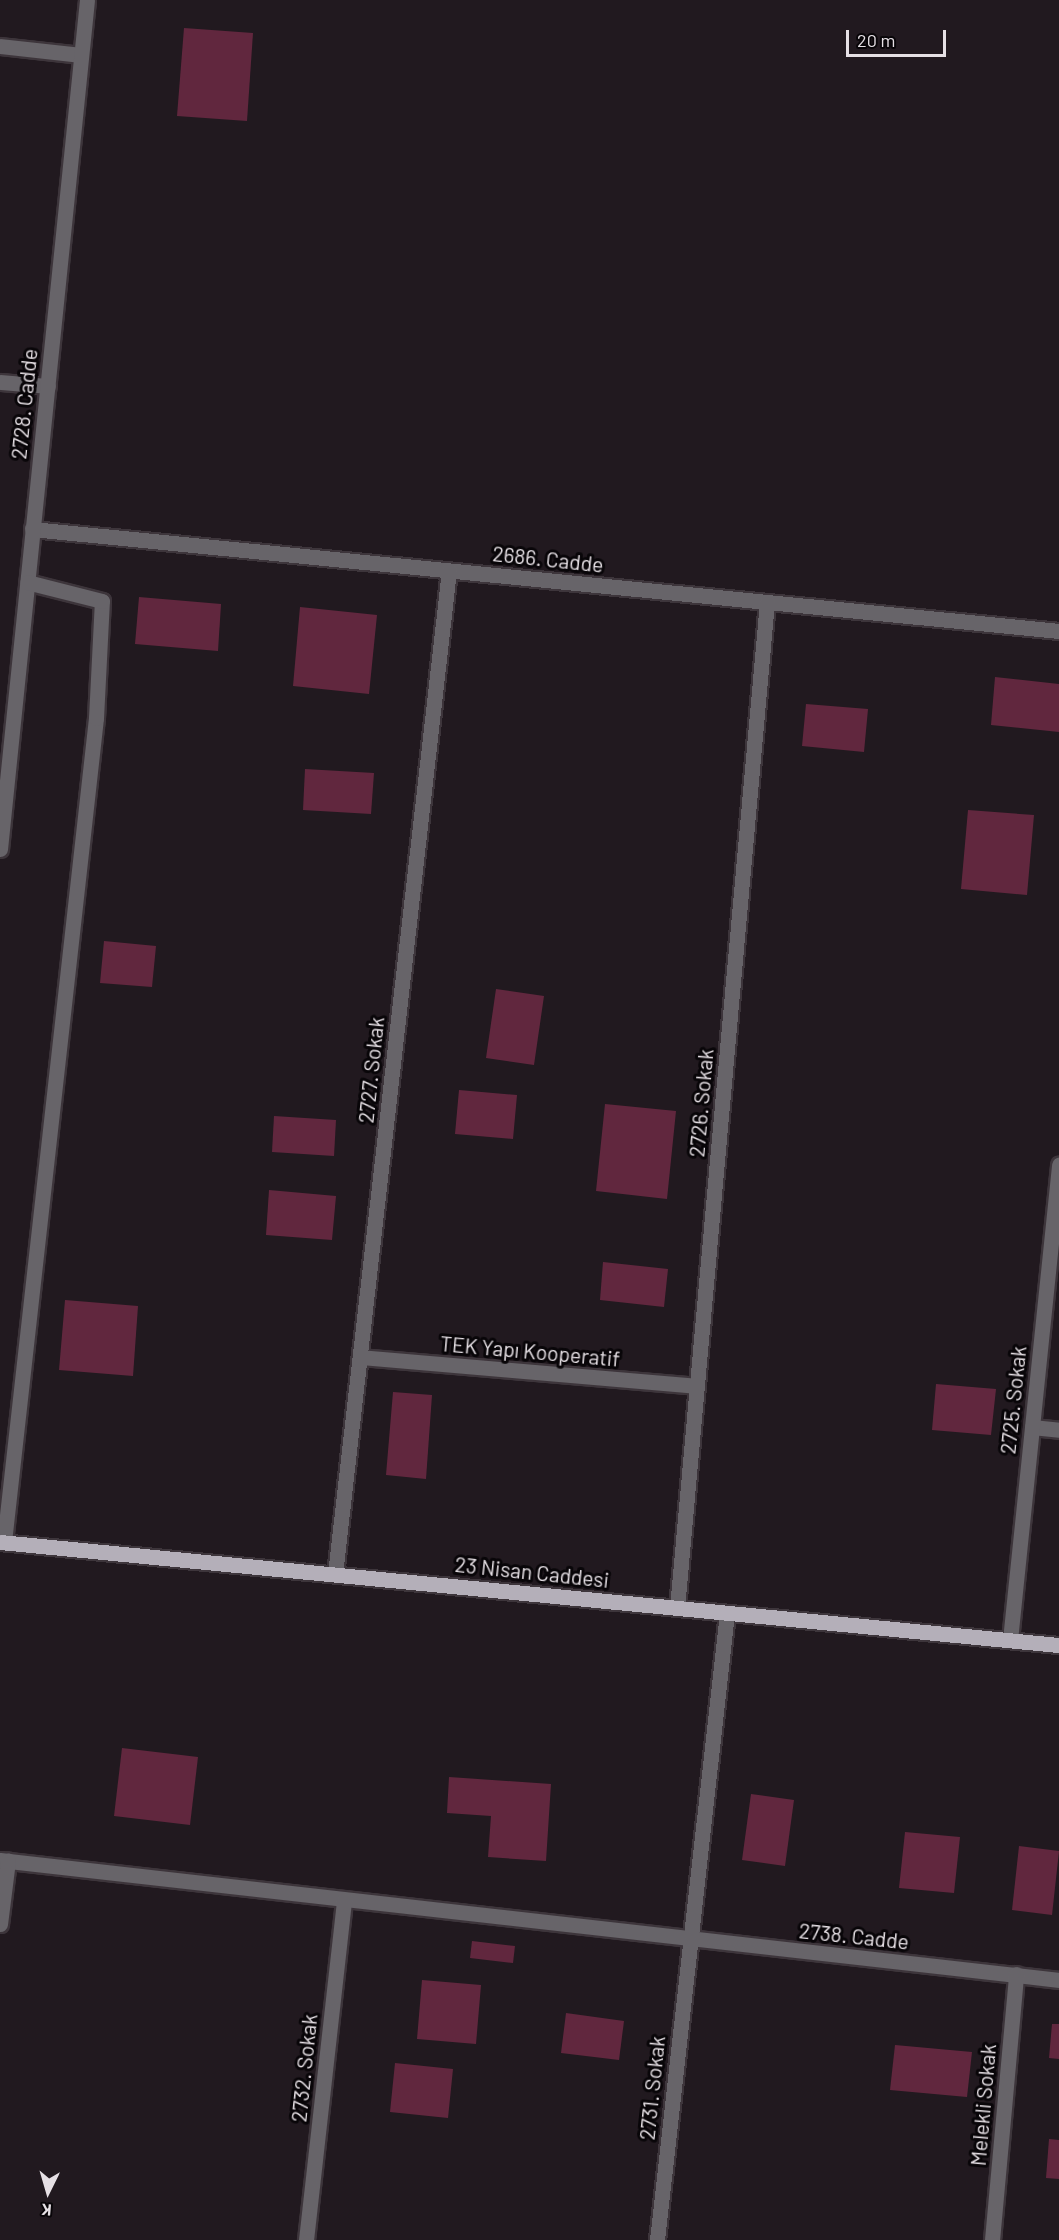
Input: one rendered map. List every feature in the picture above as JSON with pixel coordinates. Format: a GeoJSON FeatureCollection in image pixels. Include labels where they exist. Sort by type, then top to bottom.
{"type":"FeatureCollection","features":[{"type":"Feature","properties":{"kind":"main road","name":"23 Nisan Caddesi"},"geometry":{"type":"LineString","coordinates":[[2,1542],[1059,1645]]}},
{"type":"Feature","properties":{"kind":"street","name":"2728. Cadde"},"geometry":{"type":"LineString","coordinates":[[0,849],[5,738],[27,582],[87,0]]}},
{"type":"Feature","properties":{"kind":"street"},"geometry":{"type":"LineString","coordinates":[[0,46],[81,55]]}},
{"type":"Feature","properties":{"kind":"street"},"geometry":{"type":"LineString","coordinates":[[0,382],[48,387]]}},
{"type":"Feature","properties":{"kind":"street","name":"2686. Cadde"},"geometry":{"type":"LineString","coordinates":[[32,529],[1059,631]]}},
{"type":"Feature","properties":{"kind":"street","name":"2727. Sokak"},"geometry":{"type":"LineString","coordinates":[[335,1574],[449,570]]}},
{"type":"Feature","properties":{"kind":"street"},"geometry":{"type":"LineString","coordinates":[[2,1542],[94,730],[102,602],[27,582]]}},
{"type":"Feature","properties":{"kind":"street","name":"2726. Sokak"},"geometry":{"type":"LineString","coordinates":[[676,1608],[767,602]]}},
{"type":"Feature","properties":{"kind":"street","name":"2725. Sokak"},"geometry":{"type":"LineString","coordinates":[[1010,1640],[1059,1165]]}},
{"type":"Feature","properties":{"kind":"street","name":"TEK Yapı Kooperatif"},"geometry":{"type":"LineString","coordinates":[[360,1357],[697,1386]]}},
{"type":"Feature","properties":{"kind":"street"},"geometry":{"type":"LineString","coordinates":[[1032,1427],[1059,1430]]}},
{"type":"Feature","properties":{"kind":"street","name":"2731. Sokak"},"geometry":{"type":"LineString","coordinates":[[657,2240],[688,1940],[727,1612]]}},
{"type":"Feature","properties":{"kind":"street"},"geometry":{"type":"LineString","coordinates":[[0,1924],[4,1861]]}},
{"type":"Feature","properties":{"kind":"street","name":"2738. Cadde"},"geometry":{"type":"LineString","coordinates":[[4,1861],[688,1940],[1059,1980]]}},
{"type":"Feature","properties":{"kind":"street","name":"2732. Sokak"},"geometry":{"type":"LineString","coordinates":[[306,2240],[344,1900]]}},
{"type":"Feature","properties":{"kind":"street","name":"Melekli Sokak"},"geometry":{"type":"LineString","coordinates":[[992,2240],[1016,1974]]}},
{"type":"Feature","properties":{"kind":"building"},"geometry":{"type":"Polygon","coordinates":[[[184,28],[253,33],[247,121],[177,116],[184,28]]]}},
{"type":"Feature","properties":{"kind":"building"},"geometry":{"type":"Polygon","coordinates":[[[139,597],[221,604],[218,651],[135,644],[139,597]]]}},
{"type":"Feature","properties":{"kind":"building"},"geometry":{"type":"Polygon","coordinates":[[[300,607],[377,615],[369,694],[293,686],[300,607]]]}},
{"type":"Feature","properties":{"kind":"building"},"geometry":{"type":"Polygon","coordinates":[[[995,677],[1059,684],[1059,732],[991,725],[995,677]]]}},
{"type":"Feature","properties":{"kind":"building"},"geometry":{"type":"Polygon","coordinates":[[[806,704],[868,709],[864,752],[802,746],[806,704]]]}},
{"type":"Feature","properties":{"kind":"building"},"geometry":{"type":"Polygon","coordinates":[[[305,769],[374,773],[371,814],[303,810],[305,769]]]}},
{"type":"Feature","properties":{"kind":"building"},"geometry":{"type":"Polygon","coordinates":[[[968,810],[1034,815],[1027,895],[961,889],[968,810]]]}},
{"type":"Feature","properties":{"kind":"building"},"geometry":{"type":"Polygon","coordinates":[[[104,941],[156,946],[152,987],[100,983],[104,941]]]}},
{"type":"Feature","properties":{"kind":"building"},"geometry":{"type":"Polygon","coordinates":[[[496,989],[544,996],[534,1065],[486,1058],[496,989]]]}},
{"type":"Feature","properties":{"kind":"building"},"geometry":{"type":"Polygon","coordinates":[[[459,1090],[517,1095],[513,1139],[455,1134],[459,1090]]]}},
{"type":"Feature","properties":{"kind":"building"},"geometry":{"type":"Polygon","coordinates":[[[605,1104],[676,1111],[667,1199],[596,1191],[605,1104]]]}},
{"type":"Feature","properties":{"kind":"building"},"geometry":{"type":"Polygon","coordinates":[[[274,1116],[336,1120],[334,1156],[272,1152],[274,1116]]]}},
{"type":"Feature","properties":{"kind":"building"},"geometry":{"type":"Polygon","coordinates":[[[269,1190],[336,1196],[332,1240],[266,1235],[269,1190]]]}},
{"type":"Feature","properties":{"kind":"building"},"geometry":{"type":"Polygon","coordinates":[[[603,1262],[668,1269],[664,1307],[600,1300],[603,1262]]]}},
{"type":"Feature","properties":{"kind":"building"},"geometry":{"type":"Polygon","coordinates":[[[65,1300],[138,1306],[133,1376],[59,1370],[65,1300]]]}},
{"type":"Feature","properties":{"kind":"building"},"geometry":{"type":"Polygon","coordinates":[[[936,1384],[996,1389],[991,1435],[932,1430],[936,1384]]]}},
{"type":"Feature","properties":{"kind":"building"},"geometry":{"type":"Polygon","coordinates":[[[393,1392],[432,1395],[426,1479],[386,1475],[393,1392]]]}},
{"type":"Feature","properties":{"kind":"building"},"geometry":{"type":"Polygon","coordinates":[[[122,1748],[198,1757],[190,1825],[114,1816],[122,1748]]]}},
{"type":"Feature","properties":{"kind":"building"},"geometry":{"type":"Polygon","coordinates":[[[449,1777],[551,1784],[546,1861],[488,1857],[491,1816],[447,1813],[449,1777]]]}},
{"type":"Feature","properties":{"kind":"building"},"geometry":{"type":"Polygon","coordinates":[[[751,1794],[794,1800],[785,1866],[742,1860],[751,1794]]]}},
{"type":"Feature","properties":{"kind":"building"},"geometry":{"type":"Polygon","coordinates":[[[905,1832],[960,1837],[954,1893],[899,1888],[905,1832]]]}},
{"type":"Feature","properties":{"kind":"building"},"geometry":{"type":"Polygon","coordinates":[[[1019,1846],[1059,1851],[1052,1915],[1012,1910],[1019,1846]]]}},
{"type":"Feature","properties":{"kind":"building"},"geometry":{"type":"Polygon","coordinates":[[[472,1941],[515,1946],[513,1963],[470,1958],[472,1941]]]}},
{"type":"Feature","properties":{"kind":"building"},"geometry":{"type":"Polygon","coordinates":[[[422,1980],[481,1985],[476,2044],[417,2039],[422,1980]]]}},
{"type":"Feature","properties":{"kind":"building"},"geometry":{"type":"Polygon","coordinates":[[[566,2013],[624,2021],[619,2060],[561,2053],[566,2013]]]}},
{"type":"Feature","properties":{"kind":"building"},"geometry":{"type":"Polygon","coordinates":[[[1052,2024],[1059,2024],[1059,2059],[1049,2058],[1052,2024]]]}},
{"type":"Feature","properties":{"kind":"building"},"geometry":{"type":"Polygon","coordinates":[[[895,2045],[972,2052],[967,2097],[890,2090],[895,2045]]]}},
{"type":"Feature","properties":{"kind":"building"},"geometry":{"type":"Polygon","coordinates":[[[395,2063],[453,2069],[448,2118],[390,2112],[395,2063]]]}},
{"type":"Feature","properties":{"kind":"building"},"geometry":{"type":"Polygon","coordinates":[[[1049,2139],[1059,2140],[1059,2179],[1046,2178],[1049,2139]]]}}]}
